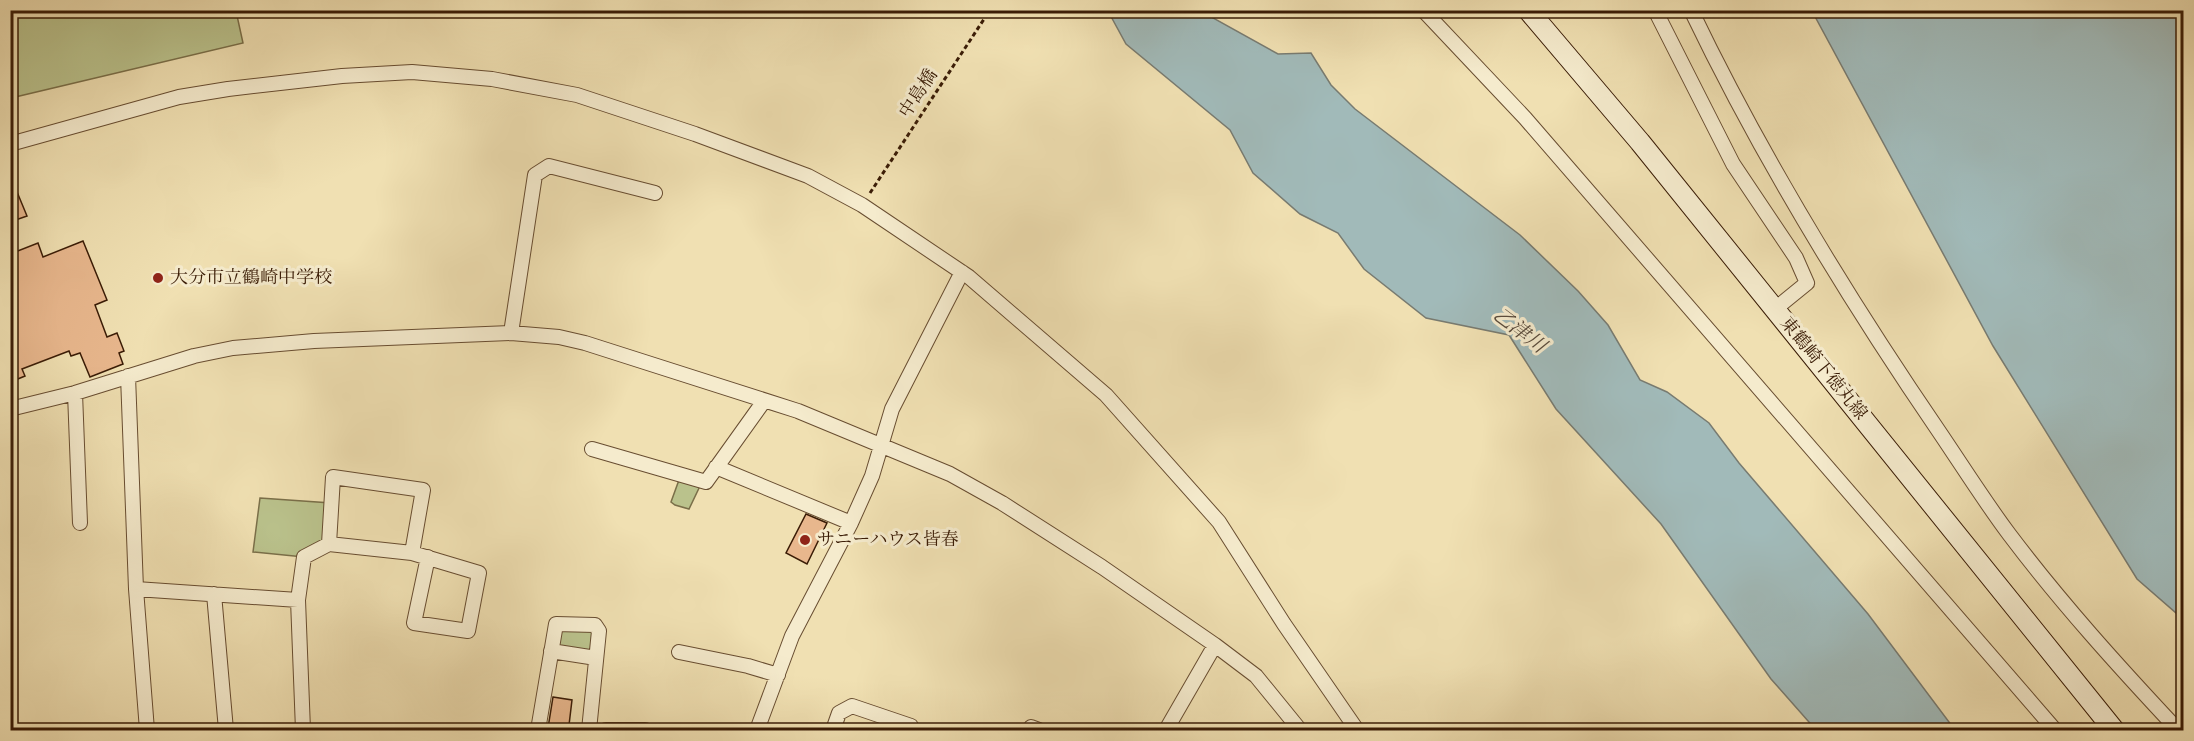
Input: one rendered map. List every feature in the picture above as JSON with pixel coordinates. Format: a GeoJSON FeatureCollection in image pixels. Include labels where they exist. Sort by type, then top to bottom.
{"type":"FeatureCollection","features":[{"type":"Feature","properties":{"kind":"street"},"geometry":{"type":"LineString","coordinates":[[1423,10],[1525,118],[2055,730]]}},
{"type":"Feature","properties":{"kind":"street","name":"東鶴崎下徳丸線"},"geometry":{"type":"LineString","coordinates":[[1528,10],[1640,142],[2114,730]]}},
{"type":"Feature","properties":{"kind":"street"},"geometry":{"type":"LineString","coordinates":[[1654,10],[1733,164],[1796,258],[1807,283],[1775,309]]}},
{"type":"Feature","properties":{"kind":"street"},"geometry":{"type":"LineString","coordinates":[[1691,10],[1771,162],[1850,297],[1913,394],[2009,534],[2094,639],[2178,730]]}},
{"type":"Feature","properties":{"kind":"street"},"geometry":{"type":"LineString","coordinates":[[10,144],[179,97],[228,88],[342,76],[412,72],[492,79],[577,95],[695,134],[808,176],[862,205],[962,272],[1106,395],[1220,522],[1284,624],[1357,730]]}},
{"type":"Feature","properties":{"kind":"street"},"geometry":{"type":"LineString","coordinates":[[511,333],[535,175],[549,166],[655,193]]}},
{"type":"Feature","properties":{"kind":"street"},"geometry":{"type":"LineString","coordinates":[[862,205],[870,193]]}},
{"type":"Feature","properties":{"kind":"street"},"geometry":{"type":"LineString","coordinates":[[757,730],[792,636],[851,523],[872,476],[892,408],[962,272]]}},
{"type":"Feature","properties":{"kind":"street"},"geometry":{"type":"LineString","coordinates":[[10,409],[75,393],[194,356],[233,348],[314,341],[511,333],[551,336],[585,343],[798,411],[950,474],[1002,503],[1102,567],[1215,645],[1256,676],[1300,730]]}},
{"type":"Feature","properties":{"kind":"street"},"geometry":{"type":"LineString","coordinates":[[128,376],[136,589],[147,730]]}},
{"type":"Feature","properties":{"kind":"street"},"geometry":{"type":"LineString","coordinates":[[75,393],[80,523]]}},
{"type":"Feature","properties":{"kind":"street"},"geometry":{"type":"LineString","coordinates":[[592,449],[706,482],[764,401]]}},
{"type":"Feature","properties":{"kind":"street"},"geometry":{"type":"LineString","coordinates":[[716,467],[851,523]]}},
{"type":"Feature","properties":{"kind":"street"},"geometry":{"type":"LineString","coordinates":[[329,544],[333,477],[423,490],[412,553]]}},
{"type":"Feature","properties":{"kind":"street"},"geometry":{"type":"LineString","coordinates":[[303,730],[298,600],[304,557],[329,544],[412,553],[428,557],[479,573],[468,631],[414,623],[428,557]]}},
{"type":"Feature","properties":{"kind":"street"},"geometry":{"type":"LineString","coordinates":[[136,589],[298,600]]}},
{"type":"Feature","properties":{"kind":"street"},"geometry":{"type":"LineString","coordinates":[[214,594],[226,730]]}},
{"type":"Feature","properties":{"kind":"street"},"geometry":{"type":"LineString","coordinates":[[538,730],[556,624],[595,626],[599,631],[589,730]]}},
{"type":"Feature","properties":{"kind":"street"},"geometry":{"type":"LineString","coordinates":[[1166,730],[1215,645]]}},
{"type":"Feature","properties":{"kind":"street"},"geometry":{"type":"LineString","coordinates":[[551,651],[596,658]]}},
{"type":"Feature","properties":{"kind":"street"},"geometry":{"type":"LineString","coordinates":[[679,652],[748,666],[778,675]]}},
{"type":"Feature","properties":{"kind":"street"},"geometry":{"type":"LineString","coordinates":[[833,730],[839,713],[852,706],[911,726],[913,730]]}},
{"type":"Feature","properties":{"kind":"street"},"geometry":{"type":"LineString","coordinates":[[10,725],[12,730]]}},
{"type":"Feature","properties":{"kind":"street"},"geometry":{"type":"LineString","coordinates":[[606,730],[645,730]]}},
{"type":"Feature","properties":{"kind":"path","name":"中島橋"},"geometry":{"type":"LineString","coordinates":[[870,193],[990,10]]}},
{"type":"Feature","properties":{"kind":"green space"},"geometry":{"type":"Polygon","coordinates":[[[10,11],[236,11],[243,43],[11,98],[10,11]]]}},
{"type":"Feature","properties":{"kind":"green space"},"geometry":{"type":"Polygon","coordinates":[[[679,480],[700,486],[689,509],[671,502],[679,480]]]}},
{"type":"Feature","properties":{"kind":"green space"},"geometry":{"type":"Polygon","coordinates":[[[260,498],[331,503],[329,544],[304,557],[253,552],[260,498]]]}},
{"type":"Feature","properties":{"kind":"green space"},"geometry":{"type":"Polygon","coordinates":[[[563,628],[592,630],[591,648],[587,652],[560,648],[557,643],[559,633],[563,628]]]}},
{"type":"Feature","properties":{"kind":"water","name":"乙津川"},"geometry":{"type":"Polygon","coordinates":[[[1108,11],[1206,11],[1213,18],[1278,54],[1311,53],[1331,85],[1355,109],[1520,235],[1578,291],[1608,325],[1640,380],[1667,392],[1709,423],[1739,463],[1868,614],[1955,730],[1816,730],[1771,679],[1661,524],[1556,409],[1509,335],[1426,318],[1364,269],[1338,233],[1300,214],[1253,173],[1230,130],[1126,44],[1108,11]]]}},
{"type":"Feature","properties":{"kind":"water"},"geometry":{"type":"Polygon","coordinates":[[[1812,11],[2183,11],[2183,619],[2137,579],[1993,346],[1812,11]]]}},
{"type":"Feature","properties":{"kind":"building"},"geometry":{"type":"Polygon","coordinates":[[[10,175],[27,216],[10,222],[10,175]]]}},
{"type":"Feature","properties":{"kind":"building"},"geometry":{"type":"Polygon","coordinates":[[[83,241],[107,300],[95,305],[107,337],[117,333],[124,351],[119,353],[123,364],[90,377],[80,353],[71,356],[69,351],[22,369],[25,376],[13,381],[10,374],[10,254],[38,243],[43,257],[83,241]]]}},
{"type":"Feature","properties":{"kind":"building","name":"サニーハウス皆春"},"geometry":{"type":"Polygon","coordinates":[[[806,514],[827,523],[807,564],[786,553],[806,514]]]}},
{"type":"Feature","properties":{"kind":"building"},"geometry":{"type":"Polygon","coordinates":[[[553,697],[572,700],[569,725],[548,728],[553,697]]]}},
{"type":"Feature","properties":{"kind":"place","name":"大分市立鶴崎中学校"},"geometry":{"type":"Point","coordinates":[158,278]}},
{"type":"Feature","properties":{"kind":"place","name":"サニーハウス皆春"},"geometry":{"type":"Point","coordinates":[805,540]}}]}
